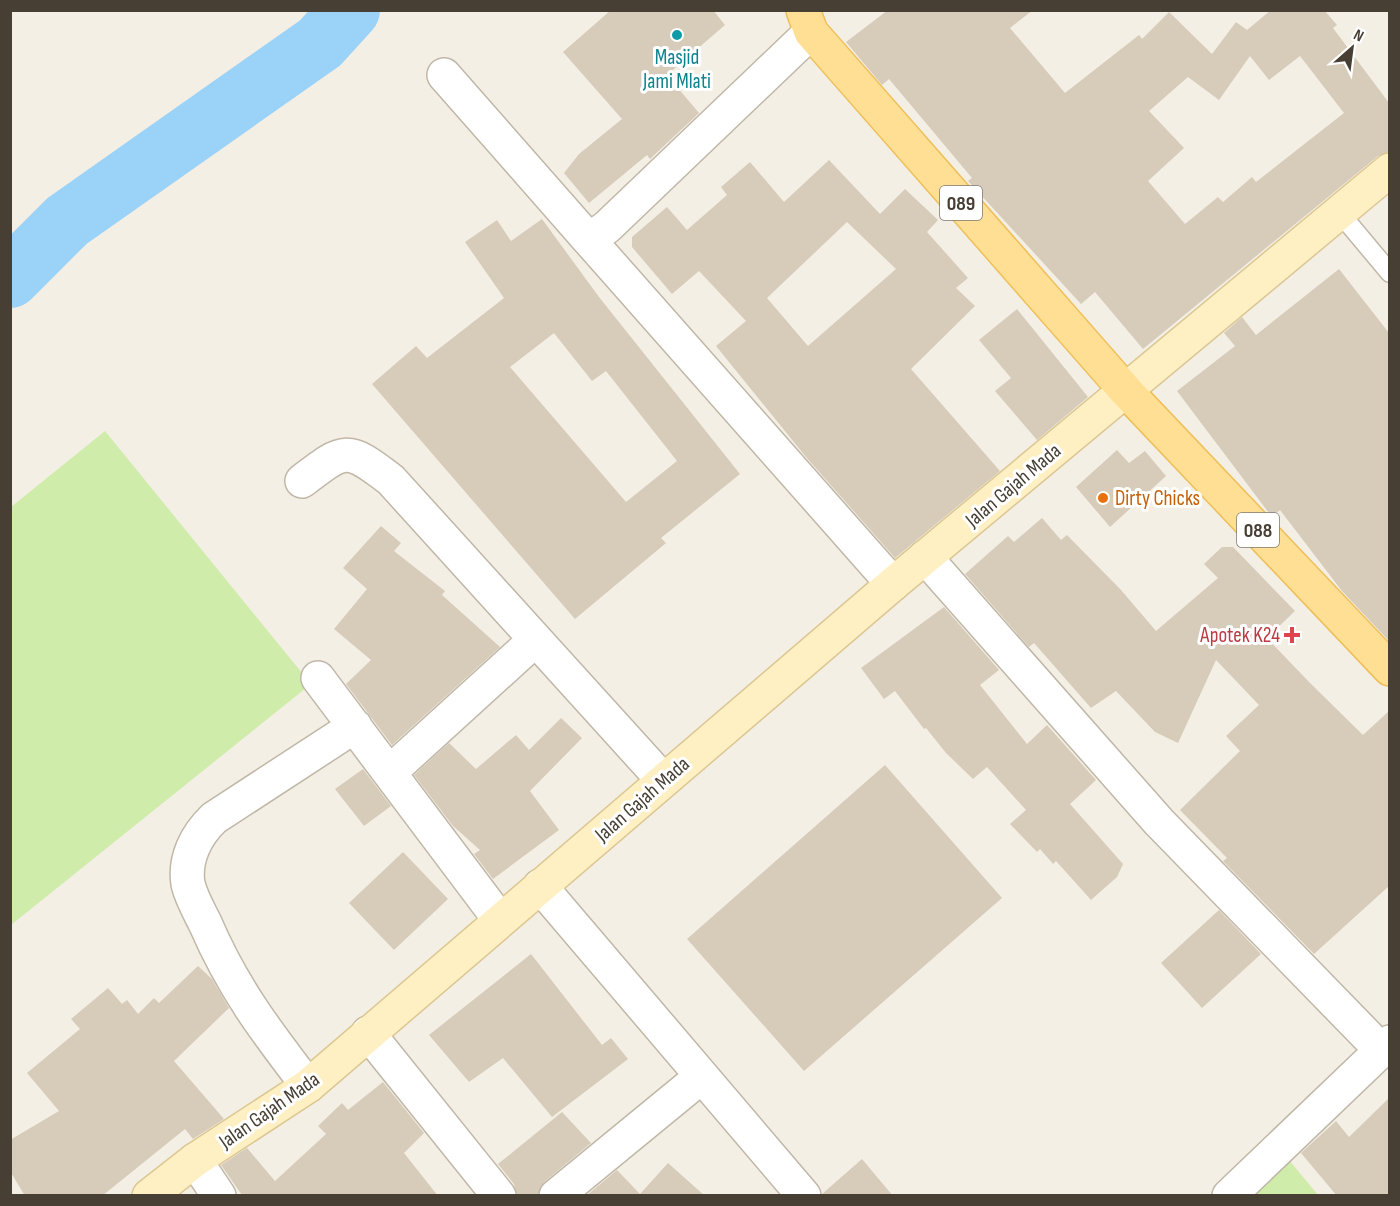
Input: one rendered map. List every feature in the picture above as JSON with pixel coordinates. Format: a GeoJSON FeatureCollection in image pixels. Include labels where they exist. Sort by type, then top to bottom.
{"type":"FeatureCollection","features":[{"type":"Feature","properties":{"kind":"main road","name":"089"},"geometry":{"type":"LineString","coordinates":[[807,21],[1126,391]]}},
{"type":"Feature","properties":{"kind":"main road","name":"Jalan Gajah Mada"},"geometry":{"type":"LineString","coordinates":[[149,1196],[195,1160],[308,1086],[893,584],[1389,170]]}},
{"type":"Feature","properties":{"kind":"main road","name":"088"},"geometry":{"type":"LineString","coordinates":[[1126,391],[1389,669]]}},
{"type":"Feature","properties":{"kind":"street"},"geometry":{"type":"LineString","coordinates":[[589,240],[607,227],[807,21]]}},
{"type":"Feature","properties":{"kind":"street"},"geometry":{"type":"LineString","coordinates":[[444,75],[893,584]]}},
{"type":"Feature","properties":{"kind":"street"},"geometry":{"type":"LineString","coordinates":[[302,482],[334,456],[354,455],[391,480],[663,780]]}},
{"type":"Feature","properties":{"kind":"street"},"geometry":{"type":"LineString","coordinates":[[926,557],[1159,822],[1385,1046],[1229,1196]]}},
{"type":"Feature","properties":{"kind":"street"},"geometry":{"type":"LineString","coordinates":[[390,772],[535,640]]}},
{"type":"Feature","properties":{"kind":"street"},"geometry":{"type":"LineString","coordinates":[[318,678],[500,920]]}},
{"type":"Feature","properties":{"kind":"street"},"geometry":{"type":"LineString","coordinates":[[308,1086],[248,1008],[224,966],[188,885],[188,868],[192,848],[200,831],[214,818],[355,726]]}},
{"type":"Feature","properties":{"kind":"street"},"geometry":{"type":"LineString","coordinates":[[540,886],[804,1196]]}},
{"type":"Feature","properties":{"kind":"street"},"geometry":{"type":"LineString","coordinates":[[368,1033],[499,1196]]}},
{"type":"Feature","properties":{"kind":"street"},"geometry":{"type":"LineString","coordinates":[[556,1196],[701,1077]]}},
{"type":"Feature","properties":{"kind":"street"},"geometry":{"type":"LineString","coordinates":[[195,1160],[219,1196]]}},
{"type":"Feature","properties":{"kind":"lane"},"geometry":{"type":"LineString","coordinates":[[1339,212],[1389,273]]}},
{"type":"Feature","properties":{"kind":"green space"},"geometry":{"type":"Polygon","coordinates":[[[105,431],[311,684],[11,925],[11,507],[105,431]]]}},
{"type":"Feature","properties":{"kind":"green space"},"geometry":{"type":"Polygon","coordinates":[[[1289,1160],[1318,1195],[1250,1196],[1289,1160]]]}},
{"type":"Feature","properties":{"kind":"building"},"geometry":{"type":"Polygon","coordinates":[[[611,10],[713,10],[725,25],[667,75],[699,113],[650,159],[647,155],[589,203],[564,173],[579,154],[622,119],[563,52],[611,10]]]}},
{"type":"Feature","properties":{"kind":"building"},"geometry":{"type":"Polygon","coordinates":[[[888,10],[1033,10],[1010,28],[1065,93],[1139,35],[1142,39],[1169,12],[1212,54],[1236,22],[1247,30],[1271,10],[1324,10],[1337,25],[1333,28],[1389,103],[1389,152],[1378,156],[1143,349],[1095,292],[1081,304],[968,181],[972,178],[889,79],[882,85],[846,42],[888,10]],[[1250,56],[1219,100],[1188,77],[1149,111],[1184,148],[1148,181],[1185,224],[1218,197],[1223,202],[1252,177],[1256,182],[1344,113],[1300,56],[1269,80],[1250,56]]]}},
{"type":"Feature","properties":{"kind":"building"},"geometry":{"type":"Polygon","coordinates":[[[829,160],[880,214],[905,189],[938,220],[927,232],[968,278],[956,288],[975,306],[911,369],[1000,471],[895,558],[806,457],[716,346],[746,321],[699,271],[672,294],[632,247],[632,237],[667,207],[687,230],[727,195],[721,187],[750,162],[784,202],[829,160]],[[847,222],[767,298],[808,346],[896,269],[847,222]]]}},
{"type":"Feature","properties":{"kind":"building"},"geometry":{"type":"Polygon","coordinates":[[[542,219],[599,297],[740,474],[661,538],[666,543],[575,619],[372,384],[416,346],[427,358],[504,298],[465,242],[497,220],[511,241],[542,219]],[[554,333],[510,367],[626,502],[677,461],[606,371],[592,381],[554,333]]]}},
{"type":"Feature","properties":{"kind":"building"},"geometry":{"type":"Polygon","coordinates":[[[1339,269],[1389,333],[1389,641],[1342,591],[1280,510],[1272,517],[1177,391],[1235,346],[1224,333],[1242,317],[1256,335],[1339,269]]]}},
{"type":"Feature","properties":{"kind":"building"},"geometry":{"type":"Polygon","coordinates":[[[1017,309],[1088,397],[1037,440],[995,391],[1011,378],[979,340],[1017,309]]]}},
{"type":"Feature","properties":{"kind":"building","name":"Dirty Chicks"},"geometry":{"type":"Polygon","coordinates":[[[1117,450],[1129,463],[1145,451],[1166,476],[1110,527],[1076,487],[1117,450]]]}},
{"type":"Feature","properties":{"kind":"building"},"geometry":{"type":"Polygon","coordinates":[[[1042,518],[1061,540],[1067,535],[1121,590],[1156,631],[1218,578],[1204,564],[1222,547],[1233,547],[1295,611],[1267,638],[1363,735],[1389,711],[1389,886],[1314,954],[1223,861],[1227,858],[1180,810],[1240,751],[1226,736],[1259,705],[1216,660],[1178,743],[1155,732],[1116,691],[1091,708],[1034,643],[1029,647],[965,574],[1008,536],[1014,542],[1042,518]]]}},
{"type":"Feature","properties":{"kind":"building"},"geometry":{"type":"Polygon","coordinates":[[[381,526],[401,543],[394,551],[445,591],[442,595],[500,647],[392,745],[346,684],[371,660],[334,629],[367,589],[343,568],[381,526]]]}},
{"type":"Feature","properties":{"kind":"building"},"geometry":{"type":"Polygon","coordinates":[[[944,607],[999,670],[980,685],[1027,744],[1047,725],[1096,780],[1070,804],[1123,864],[1117,877],[1091,900],[1056,861],[1053,864],[1040,849],[1037,852],[1010,824],[1026,810],[987,767],[973,779],[946,753],[926,728],[924,729],[895,691],[884,699],[861,668],[944,607]]]}},
{"type":"Feature","properties":{"kind":"building"},"geometry":{"type":"Polygon","coordinates":[[[561,718],[582,738],[530,791],[559,830],[493,879],[474,854],[480,850],[453,826],[414,775],[449,743],[476,769],[516,735],[529,750],[561,718]]]}},
{"type":"Feature","properties":{"kind":"building"},"geometry":{"type":"Polygon","coordinates":[[[885,765],[1002,898],[804,1071],[687,939],[885,765]]]}},
{"type":"Feature","properties":{"kind":"building"},"geometry":{"type":"Polygon","coordinates":[[[363,769],[391,806],[364,826],[335,789],[363,769]]]}},
{"type":"Feature","properties":{"kind":"building"},"geometry":{"type":"Polygon","coordinates":[[[403,852],[448,899],[394,950],[349,903],[403,852]]]}},
{"type":"Feature","properties":{"kind":"building"},"geometry":{"type":"Polygon","coordinates":[[[1219,910],[1261,954],[1202,1008],[1161,963],[1219,910]]]}},
{"type":"Feature","properties":{"kind":"building"},"geometry":{"type":"Polygon","coordinates":[[[531,954],[602,1045],[611,1038],[628,1059],[552,1117],[503,1058],[469,1082],[429,1035],[531,954]]]}},
{"type":"Feature","properties":{"kind":"building"},"geometry":{"type":"Polygon","coordinates":[[[198,966],[212,979],[229,1008],[174,1061],[224,1119],[193,1139],[185,1129],[102,1196],[25,1196],[10,1171],[10,1140],[59,1111],[27,1073],[80,1029],[71,1019],[108,988],[122,1004],[127,1000],[138,1014],[154,998],[159,1003],[198,966]]]}},
{"type":"Feature","properties":{"kind":"building"},"geometry":{"type":"Polygon","coordinates":[[[383,1082],[424,1133],[404,1153],[438,1196],[242,1195],[221,1165],[247,1148],[275,1181],[326,1134],[318,1126],[342,1103],[348,1110],[383,1082]]]}},
{"type":"Feature","properties":{"kind":"building"},"geometry":{"type":"Polygon","coordinates":[[[1389,1098],[1389,1196],[1337,1196],[1301,1153],[1336,1121],[1349,1137],[1389,1098]]]}},
{"type":"Feature","properties":{"kind":"building"},"geometry":{"type":"Polygon","coordinates":[[[562,1112],[591,1143],[544,1182],[538,1196],[517,1196],[514,1184],[498,1164],[562,1112]]]}},
{"type":"Feature","properties":{"kind":"building"},"geometry":{"type":"Polygon","coordinates":[[[862,1159],[893,1196],[822,1196],[822,1194],[862,1159]]]}},
{"type":"Feature","properties":{"kind":"building"},"geometry":{"type":"Polygon","coordinates":[[[668,1163],[705,1196],[586,1196],[617,1170],[640,1194],[668,1163]]]}},
{"type":"Feature","properties":{"kind":"waterway"},"geometry":{"type":"LineString","coordinates":[[10,278],[67,221],[320,43],[350,10]]}},
{"type":"Feature","properties":{"kind":"place","name":"Masjid Jami Mlati"},"geometry":{"type":"Point","coordinates":[677,35]}},
{"type":"Feature","properties":{"kind":"place","name":"Dirty Chicks"},"geometry":{"type":"Point","coordinates":[1103,498]}},
{"type":"Feature","properties":{"kind":"place","name":"Apotek K24"},"geometry":{"type":"Point","coordinates":[1292,635]}}]}
